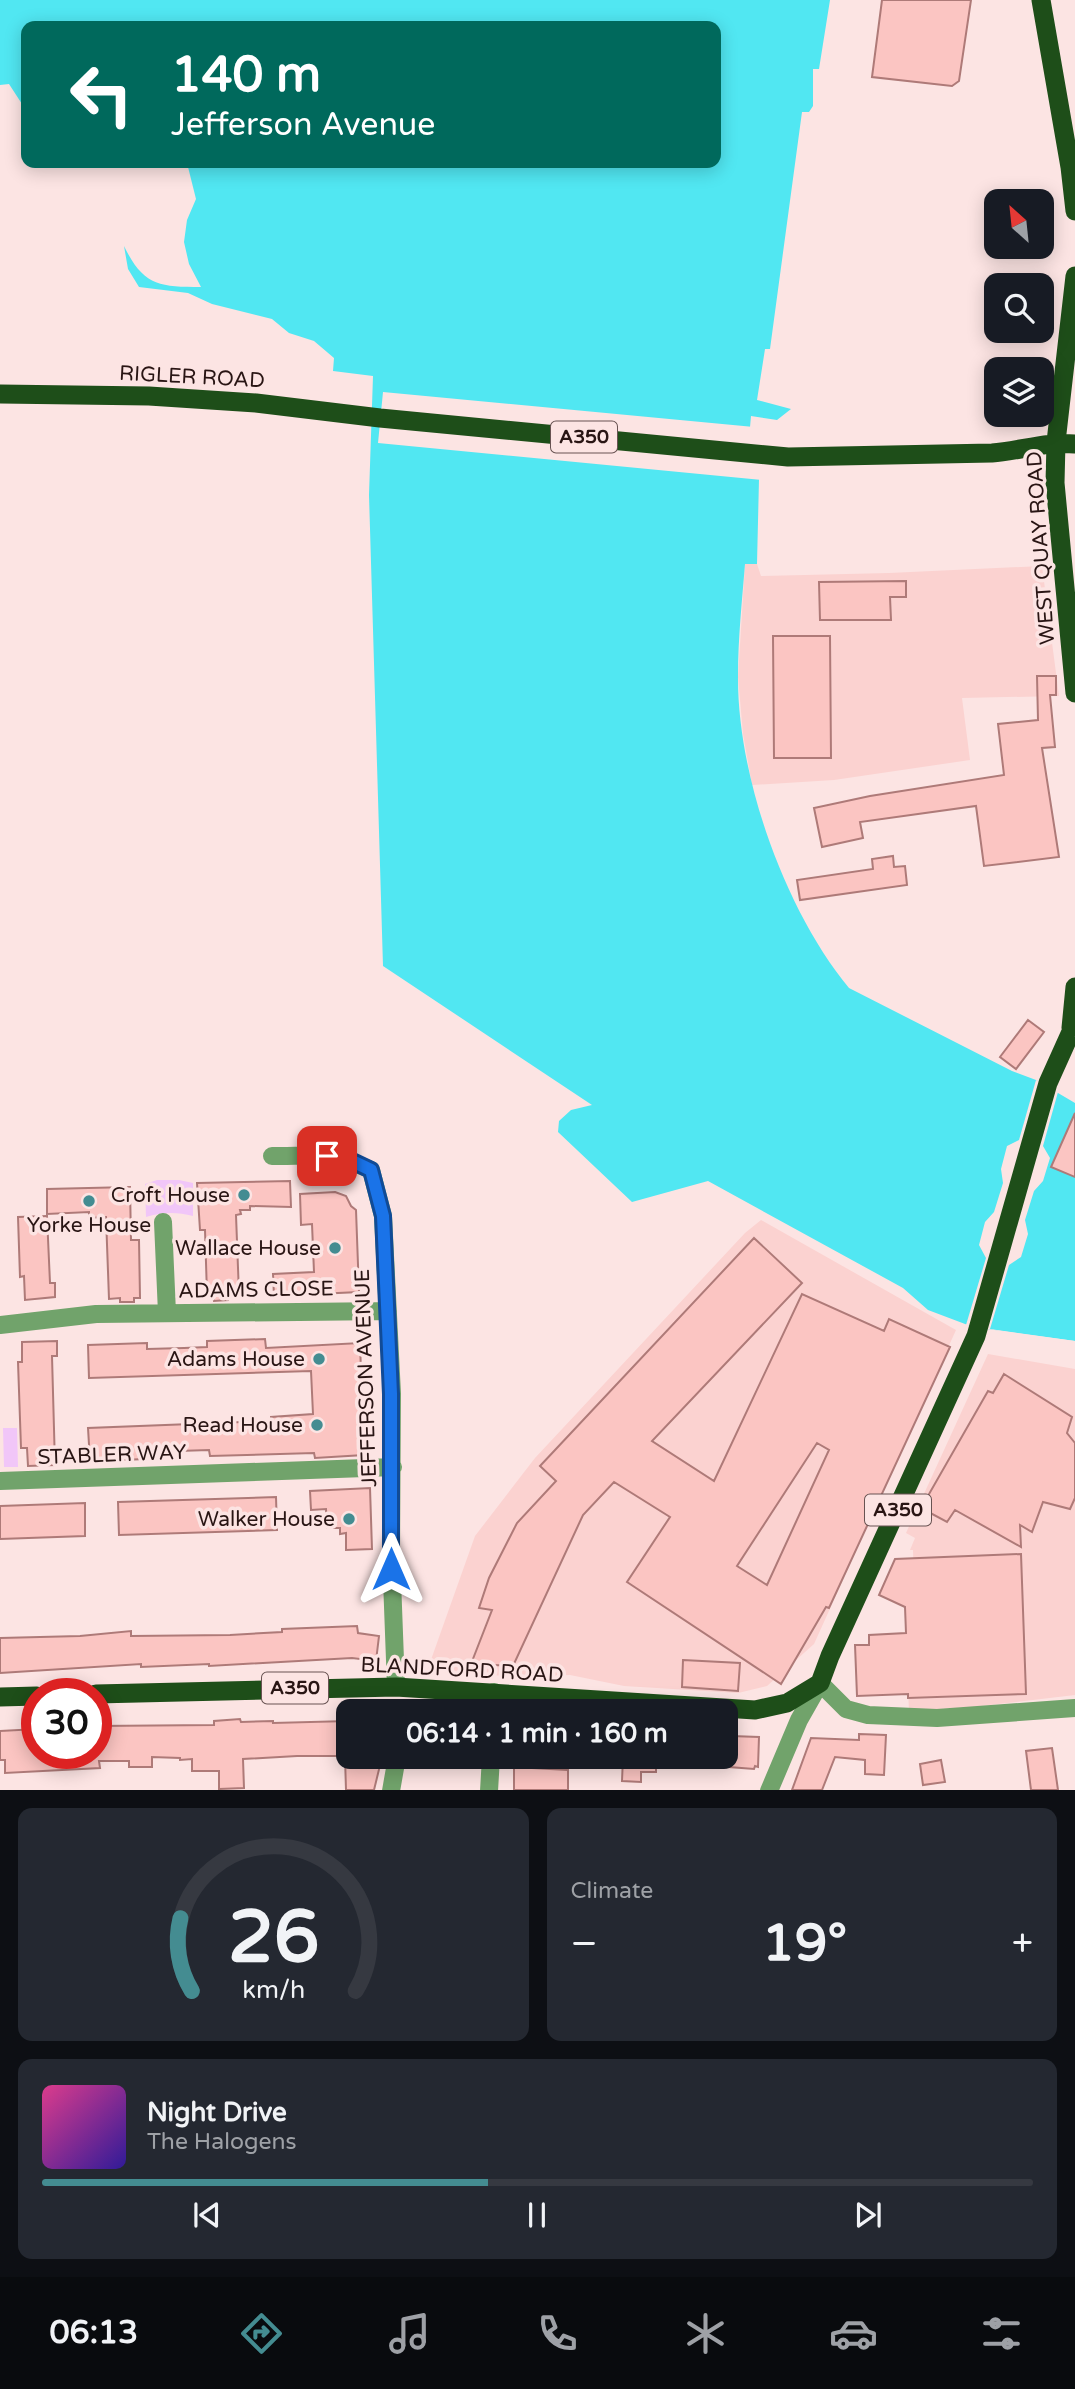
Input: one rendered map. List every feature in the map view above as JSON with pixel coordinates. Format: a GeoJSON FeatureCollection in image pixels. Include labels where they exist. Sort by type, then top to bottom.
{"type":"FeatureCollection","features":[{"type":"Feature","properties":{"kind":"highway"},"geometry":{"type":"LineString","coordinates":[[1041,0],[1075,211]]}},
{"type":"Feature","properties":{"kind":"highway","name":"WEST QUAY ROAD"},"geometry":{"type":"LineString","coordinates":[[1075,276],[1065,443],[1055,483],[1075,693]]}},
{"type":"Feature","properties":{"kind":"highway","name":"RIGLER ROAD"},"geometry":{"type":"LineString","coordinates":[[0,394],[162,397],[256,403],[380,418],[788,457],[1003,453],[1065,443]]}},
{"type":"Feature","properties":{"kind":"highway","name":"A350"},"geometry":{"type":"LineString","coordinates":[[820,1683],[976,1336],[1048,1083],[1074,1026],[1075,987]]}},
{"type":"Feature","properties":{"kind":"highway","name":"BLANDFORD ROAD"},"geometry":{"type":"LineString","coordinates":[[738,1709],[755,1710],[787,1703],[820,1683]]}},
{"type":"Feature","properties":{"kind":"highway","name":"BLANDFORD ROAD"},"geometry":{"type":"LineString","coordinates":[[112,1694],[396,1687],[474,1699]]}},
{"type":"Feature","properties":{"kind":"highway"},"geometry":{"type":"LineString","coordinates":[[0,1697],[21,1696]]}},
{"type":"Feature","properties":{"kind":"street","name":"JEFFERSON AVENUE"},"geometry":{"type":"LineString","coordinates":[[272,1156],[327,1156],[350,1160],[371,1170],[383,1216],[393,1467],[391,1553],[396,1687]]}},
{"type":"Feature","properties":{"kind":"street","name":"ADAMS CLOSE"},"geometry":{"type":"LineString","coordinates":[[163,1222],[167,1313]]}},
{"type":"Feature","properties":{"kind":"street","name":"ADAMS CLOSE"},"geometry":{"type":"LineString","coordinates":[[0,1325],[96,1314],[388,1311]]}},
{"type":"Feature","properties":{"kind":"street","name":"STABLER WAY"},"geometry":{"type":"LineString","coordinates":[[0,1482],[393,1467]]}},
{"type":"Feature","properties":{"kind":"street"},"geometry":{"type":"LineString","coordinates":[[769,1790],[799,1720],[820,1683],[846,1709],[868,1715],[937,1718],[1075,1708]]}},
{"type":"Feature","properties":{"kind":"street"},"geometry":{"type":"LineString","coordinates":[[391,1790],[395,1769]]}},
{"type":"Feature","properties":{"kind":"street"},"geometry":{"type":"LineString","coordinates":[[489,1790],[490,1769]]}},
{"type":"Feature","properties":{"kind":"shaded area"},"geometry":{"type":"Polygon","coordinates":[[[745,564],[757,564],[761,576],[1042,566],[1059,696],[962,698],[970,760],[834,780],[752,785],[743,734],[738,677],[745,564]]]}},
{"type":"Feature","properties":{"kind":"shaded area"},"geometry":{"type":"Polygon","coordinates":[[[157,1180],[193,1183],[193,1216],[170,1213],[146,1217],[145,1184],[157,1180]]]}},
{"type":"Feature","properties":{"kind":"shaded area"},"geometry":{"type":"Polygon","coordinates":[[[761,1220],[956,1330],[814,1644],[767,1686],[738,1693],[624,1686],[570,1675],[520,1677],[427,1671],[475,1536],[535,1458],[745,1233],[761,1220]]]}},
{"type":"Feature","properties":{"kind":"shaded area"},"geometry":{"type":"Polygon","coordinates":[[[988,1354],[1075,1369],[1075,1695],[973,1707],[909,1711],[905,1621],[915,1620],[913,1550],[910,1550],[915,1538],[906,1533],[988,1354]]]}},
{"type":"Feature","properties":{"kind":"shaded area"},"geometry":{"type":"Polygon","coordinates":[[[3,1428],[17,1428],[18,1467],[4,1467],[3,1428]]]}},
{"type":"Feature","properties":{"kind":"water"},"geometry":{"type":"Polygon","coordinates":[[[0,0],[830,0],[819,69],[813,69],[813,106],[809,112],[802,112],[770,349],[765,349],[757,400],[791,409],[777,420],[751,416],[746,472],[759,479],[757,564],[745,564],[738,662],[740,715],[746,756],[769,841],[785,882],[826,957],[849,988],[1012,1071],[1036,1080],[1075,1103],[1075,1341],[973,1327],[928,1310],[903,1288],[708,1181],[632,1202],[558,1132],[559,1121],[571,1110],[592,1105],[383,966],[369,495],[373,376],[333,371],[334,358],[314,341],[289,333],[272,319],[212,304],[188,293],[139,287],[128,269],[124,246],[138,269],[154,281],[174,286],[201,287],[189,264],[184,242],[187,220],[196,199],[188,168],[721,168],[721,21],[21,21],[21,102],[9,84],[0,85],[0,0]]]}},
{"type":"Feature","properties":{"kind":"pier"},"geometry":{"type":"Polygon","coordinates":[[[383,392],[754,427],[749,470],[762,480],[378,443],[383,392]]]}},
{"type":"Feature","properties":{"kind":"pier"},"geometry":{"type":"Polygon","coordinates":[[[1036,1080],[1058,1092],[1043,1146],[1050,1158],[1043,1181],[1034,1191],[1025,1220],[1028,1234],[1021,1257],[1009,1265],[990,1329],[1075,1341],[1075,1345],[966,1325],[986,1258],[979,1245],[985,1222],[994,1212],[1003,1183],[1001,1169],[1007,1146],[1019,1140],[1036,1080]]]}},
{"type":"Feature","properties":{"kind":"building"},"geometry":{"type":"Polygon","coordinates":[[[882,0],[971,0],[959,81],[952,86],[872,77],[882,0]]]}},
{"type":"Feature","properties":{"kind":"building"},"geometry":{"type":"Polygon","coordinates":[[[906,581],[906,597],[890,597],[891,620],[820,620],[819,582],[906,581]]]}},
{"type":"Feature","properties":{"kind":"building"},"geometry":{"type":"Polygon","coordinates":[[[773,636],[830,636],[831,758],[774,758],[773,636]]]}},
{"type":"Feature","properties":{"kind":"building"},"geometry":{"type":"Polygon","coordinates":[[[1037,676],[1056,676],[1056,695],[1050,695],[1055,747],[1042,748],[1059,857],[984,866],[976,806],[860,822],[863,838],[822,847],[814,808],[870,796],[1004,775],[998,724],[1038,720],[1037,676]]]}},
{"type":"Feature","properties":{"kind":"building"},"geometry":{"type":"Polygon","coordinates":[[[893,856],[894,867],[905,866],[907,885],[800,900],[797,880],[873,869],[872,859],[893,856]]]}},
{"type":"Feature","properties":{"kind":"building"},"geometry":{"type":"Polygon","coordinates":[[[1028,1020],[1044,1032],[1016,1069],[1000,1057],[1028,1020]]]}},
{"type":"Feature","properties":{"kind":"building"},"geometry":{"type":"Polygon","coordinates":[[[1075,1113],[1075,1177],[1051,1167],[1075,1113]]]}},
{"type":"Feature","properties":{"kind":"building"},"geometry":{"type":"Polygon","coordinates":[[[290,1181],[291,1207],[250,1206],[250,1210],[240,1210],[241,1214],[236,1215],[239,1294],[228,1295],[228,1300],[214,1301],[213,1295],[207,1295],[205,1230],[200,1230],[197,1183],[290,1181]]]}},
{"type":"Feature","properties":{"kind":"building"},"geometry":{"type":"Polygon","coordinates":[[[130,1187],[131,1240],[139,1240],[140,1298],[134,1298],[134,1302],[120,1302],[120,1298],[109,1299],[106,1217],[89,1218],[89,1212],[47,1214],[47,1189],[130,1187]]]}},
{"type":"Feature","properties":{"kind":"building","name":"Wallace House"},"geometry":{"type":"Polygon","coordinates":[[[335,1192],[346,1196],[356,1210],[359,1292],[274,1296],[273,1274],[314,1272],[312,1224],[301,1225],[300,1194],[335,1192]]]}},
{"type":"Feature","properties":{"kind":"building"},"geometry":{"type":"Polygon","coordinates":[[[47,1216],[50,1283],[55,1283],[55,1297],[25,1300],[24,1276],[20,1277],[18,1217],[47,1216]]]}},
{"type":"Feature","properties":{"kind":"building"},"geometry":{"type":"Polygon","coordinates":[[[754,1238],[802,1283],[652,1441],[714,1481],[802,1294],[884,1331],[889,1319],[950,1347],[829,1608],[826,1607],[781,1684],[627,1582],[670,1517],[614,1482],[583,1515],[513,1666],[471,1664],[492,1610],[479,1608],[489,1578],[517,1523],[556,1481],[540,1466],[754,1238]],[[817,1443],[737,1566],[767,1585],[829,1450],[817,1443]]]}},
{"type":"Feature","properties":{"kind":"building"},"geometry":{"type":"Polygon","coordinates":[[[265,1339],[266,1348],[360,1343],[364,1455],[315,1458],[314,1453],[210,1456],[209,1450],[147,1452],[147,1459],[90,1461],[88,1428],[271,1421],[271,1417],[313,1414],[311,1371],[89,1378],[88,1345],[147,1343],[147,1349],[184,1348],[207,1347],[207,1341],[265,1339]]]}},
{"type":"Feature","properties":{"kind":"building"},"geometry":{"type":"Polygon","coordinates":[[[57,1341],[57,1356],[52,1356],[55,1465],[28,1466],[27,1448],[21,1448],[18,1362],[22,1362],[22,1342],[57,1341]]]}},
{"type":"Feature","properties":{"kind":"building"},"geometry":{"type":"Polygon","coordinates":[[[1004,1374],[1072,1417],[1067,1433],[1075,1443],[1075,1498],[1070,1509],[1043,1502],[1032,1532],[1020,1525],[1021,1547],[955,1510],[947,1522],[921,1508],[988,1391],[993,1393],[1004,1374]]]}},
{"type":"Feature","properties":{"kind":"building","name":"Walker House"},"geometry":{"type":"Polygon","coordinates":[[[370,1488],[372,1549],[346,1550],[346,1533],[340,1534],[340,1528],[327,1528],[326,1509],[311,1510],[310,1491],[370,1488]]]}},
{"type":"Feature","properties":{"kind":"building"},"geometry":{"type":"Polygon","coordinates":[[[276,1497],[277,1530],[119,1535],[118,1502],[276,1497]]]}},
{"type":"Feature","properties":{"kind":"building"},"geometry":{"type":"Polygon","coordinates":[[[85,1503],[85,1536],[0,1539],[0,1506],[85,1503]]]}},
{"type":"Feature","properties":{"kind":"building"},"geometry":{"type":"Polygon","coordinates":[[[1021,1554],[1026,1694],[908,1698],[908,1694],[857,1696],[855,1645],[869,1645],[869,1635],[906,1633],[905,1607],[879,1595],[895,1559],[1021,1554]]]}},
{"type":"Feature","properties":{"kind":"building"},"geometry":{"type":"Polygon","coordinates":[[[357,1626],[358,1633],[379,1636],[376,1661],[352,1658],[209,1666],[141,1667],[141,1664],[0,1673],[0,1638],[80,1636],[131,1631],[131,1636],[230,1635],[282,1632],[282,1629],[357,1626]]]}},
{"type":"Feature","properties":{"kind":"building"},"geometry":{"type":"Polygon","coordinates":[[[683,1660],[740,1663],[738,1691],[682,1687],[683,1660]]]}},
{"type":"Feature","properties":{"kind":"building"},"geometry":{"type":"Polygon","coordinates":[[[214,1721],[336,1721],[336,1756],[243,1759],[244,1788],[219,1789],[219,1771],[192,1771],[192,1759],[152,1757],[152,1767],[129,1767],[129,1761],[112,1761],[112,1726],[214,1725],[214,1721]]]}},
{"type":"Feature","properties":{"kind":"building"},"geometry":{"type":"Polygon","coordinates":[[[21,1730],[21,1769],[81,1769],[5,1773],[5,1760],[0,1760],[0,1731],[21,1730]]]}},
{"type":"Feature","properties":{"kind":"building"},"geometry":{"type":"Polygon","coordinates":[[[859,1734],[886,1735],[884,1775],[865,1774],[865,1760],[835,1757],[822,1790],[792,1790],[811,1738],[859,1740],[859,1734]]]}},
{"type":"Feature","properties":{"kind":"building"},"geometry":{"type":"Polygon","coordinates":[[[738,1736],[759,1737],[758,1767],[755,1766],[754,1769],[738,1768],[738,1736]]]}},
{"type":"Feature","properties":{"kind":"building"},"geometry":{"type":"Polygon","coordinates":[[[1052,1748],[1058,1790],[1031,1790],[1026,1751],[1052,1748]]]}},
{"type":"Feature","properties":{"kind":"building"},"geometry":{"type":"Polygon","coordinates":[[[941,1760],[945,1782],[923,1785],[920,1764],[941,1760]]]}},
{"type":"Feature","properties":{"kind":"building"},"geometry":{"type":"Polygon","coordinates":[[[345,1769],[379,1769],[374,1790],[346,1790],[345,1769]]]}},
{"type":"Feature","properties":{"kind":"building"},"geometry":{"type":"Polygon","coordinates":[[[514,1769],[568,1770],[568,1790],[514,1790],[514,1769]]]}},
{"type":"Feature","properties":{"kind":"building"},"geometry":{"type":"Polygon","coordinates":[[[622,1769],[656,1769],[656,1772],[641,1772],[641,1782],[622,1781],[622,1769]]]}},
{"type":"Feature","properties":{"kind":"place","name":"Croft House"},"geometry":{"type":"Point","coordinates":[244,1195]}},
{"type":"Feature","properties":{"kind":"place","name":"Yorke House"},"geometry":{"type":"Point","coordinates":[89,1201]}},
{"type":"Feature","properties":{"kind":"place","name":"Wallace House"},"geometry":{"type":"Point","coordinates":[335,1248]}},
{"type":"Feature","properties":{"kind":"place","name":"Adams House"},"geometry":{"type":"Point","coordinates":[319,1359]}},
{"type":"Feature","properties":{"kind":"place","name":"Read House"},"geometry":{"type":"Point","coordinates":[317,1425]}},
{"type":"Feature","properties":{"kind":"place","name":"Walker House"},"geometry":{"type":"Point","coordinates":[349,1519]}},
{"type":"Feature","properties":{"kind":"route"},"geometry":{"type":"LineString","coordinates":[[327,1156],[350,1160],[371,1170],[383,1216],[393,1467],[391,1569]]}}]}
